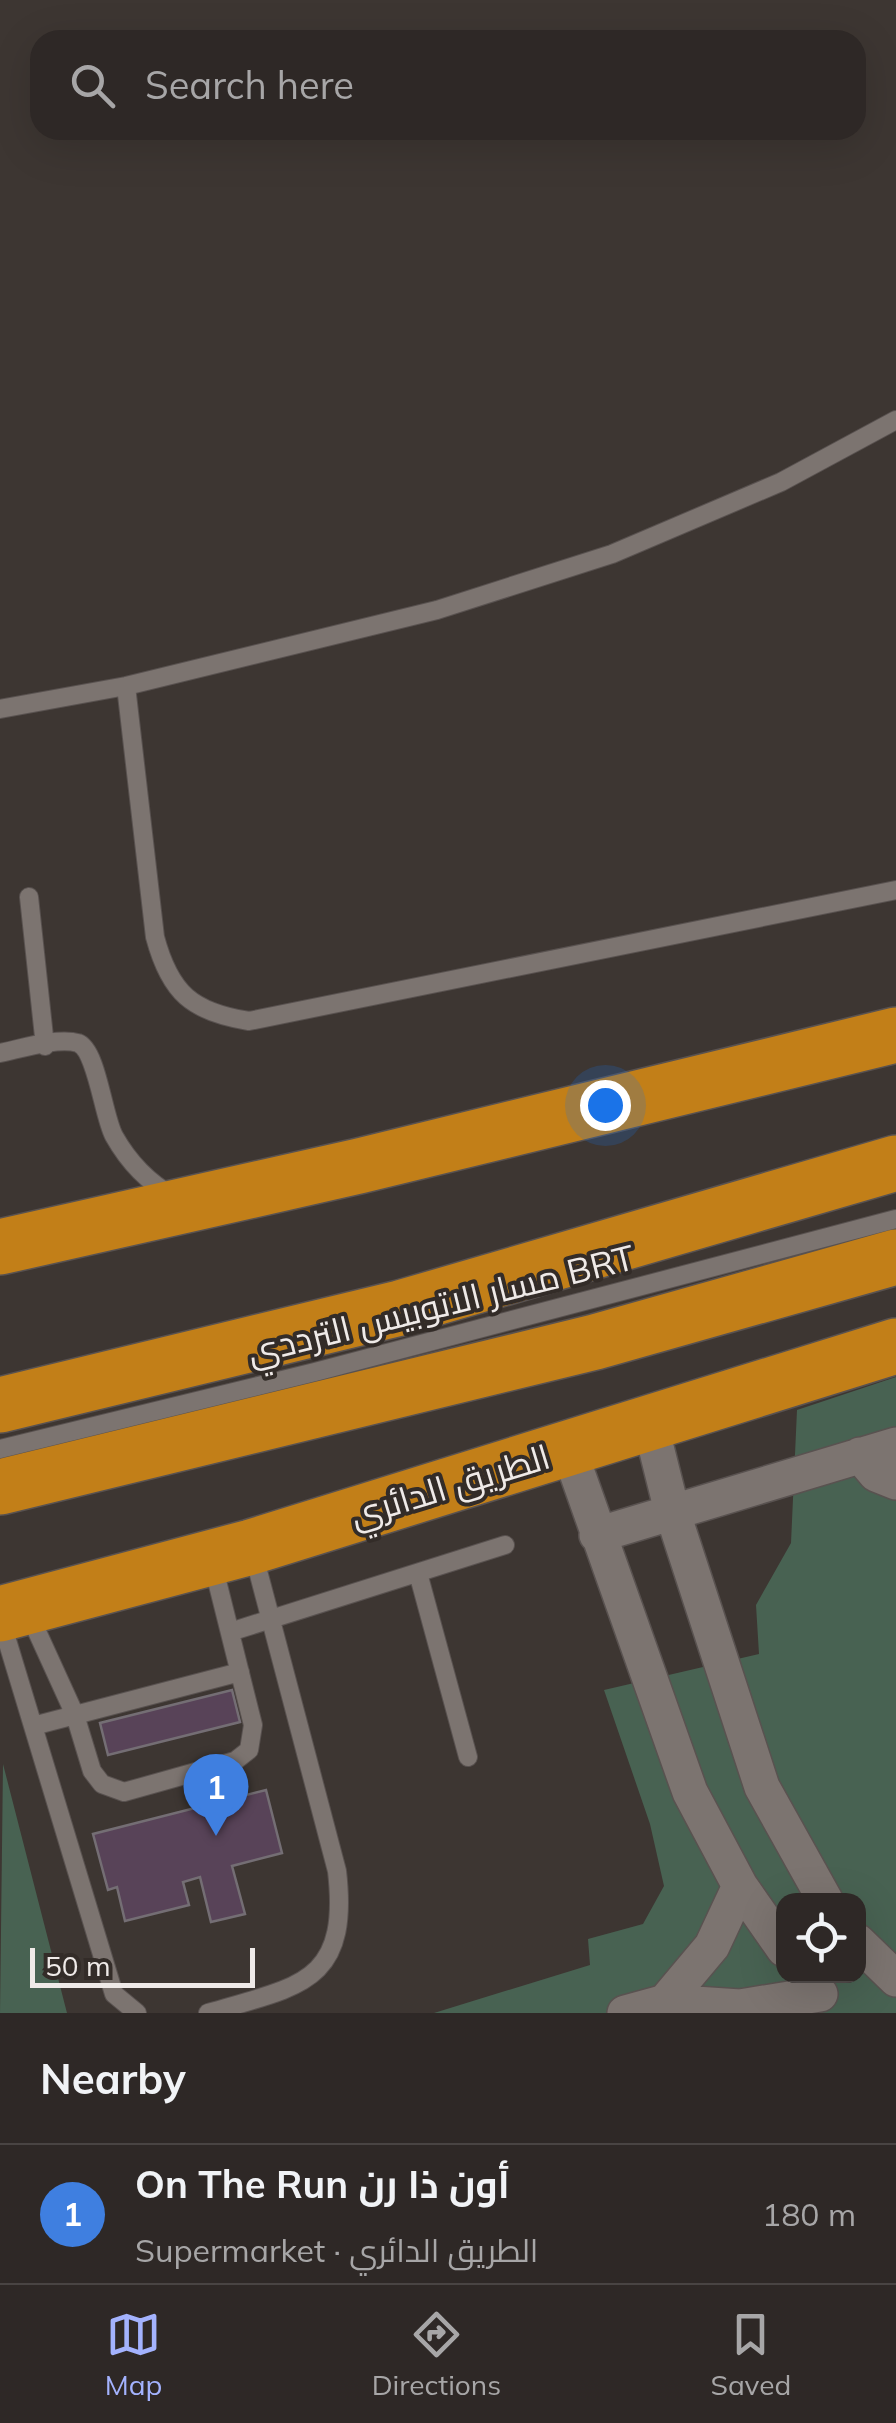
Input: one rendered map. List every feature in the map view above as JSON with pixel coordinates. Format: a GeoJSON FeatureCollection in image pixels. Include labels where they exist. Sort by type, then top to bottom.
{"type":"FeatureCollection","features":[{"type":"Feature","properties":{"kind":"highway"},"geometry":{"type":"LineString","coordinates":[[0,1247],[896,1036]]}},
{"type":"Feature","properties":{"kind":"highway"},"geometry":{"type":"LineString","coordinates":[[0,1405],[400,1308],[896,1163]]}},
{"type":"Feature","properties":{"kind":"highway"},"geometry":{"type":"LineString","coordinates":[[0,1487],[594,1342],[896,1256]]}},
{"type":"Feature","properties":{"kind":"highway","name":"الطريق الدائري"},"geometry":{"type":"LineString","coordinates":[[9,1613],[231,1552],[896,1346]]}},
{"type":"Feature","properties":{"kind":"highway"},"geometry":{"type":"LineString","coordinates":[[0,1520],[133,1454]]}},
{"type":"Feature","properties":{"kind":"street"},"geometry":{"type":"LineString","coordinates":[[650,1423],[672,1511],[762,1787],[821,1893]]}},
{"type":"Feature","properties":{"kind":"street"},"geometry":{"type":"LineString","coordinates":[[596,1535],[896,1445]]}},
{"type":"Feature","properties":{"kind":"street"},"geometry":{"type":"LineString","coordinates":[[569,1450],[690,1792],[740,1886],[776,1938]]}},
{"type":"Feature","properties":{"kind":"street"},"geometry":{"type":"LineString","coordinates":[[860,1455],[876,1474],[896,1482]]}},
{"type":"Feature","properties":{"kind":"street"},"geometry":{"type":"LineString","coordinates":[[665,2002],[712,1946],[740,1886]]}},
{"type":"Feature","properties":{"kind":"street"},"geometry":{"type":"LineString","coordinates":[[866,1950],[896,1979]]}},
{"type":"Feature","properties":{"kind":"street"},"geometry":{"type":"LineString","coordinates":[[625,2013],[665,2002],[740,2007],[822,1994]]}},
{"type":"Feature","properties":{"kind":"lane"},"geometry":{"type":"LineString","coordinates":[[0,709],[126,686],[437,610],[612,554],[781,482],[896,420]]}},
{"type":"Feature","properties":{"kind":"lane"},"geometry":{"type":"LineString","coordinates":[[126,686],[155,937],[164,970],[185,998],[215,1016],[249,1021],[896,890]]}},
{"type":"Feature","properties":{"kind":"lane"},"geometry":{"type":"LineString","coordinates":[[30,896],[46,1046]]}},
{"type":"Feature","properties":{"kind":"lane"},"geometry":{"type":"LineString","coordinates":[[0,1053],[71,1042],[88,1052],[103,1111],[120,1146],[145,1176],[188,1204]]}},
{"type":"Feature","properties":{"kind":"lane","name":"مسار الاتوبيس الترددي BRT"},"geometry":{"type":"LineString","coordinates":[[0,1448],[315,1372],[896,1219]]}},
{"type":"Feature","properties":{"kind":"lane"},"geometry":{"type":"LineString","coordinates":[[230,1632],[505,1545]]}},
{"type":"Feature","properties":{"kind":"lane"},"geometry":{"type":"LineString","coordinates":[[208,2013],[295,1987],[312,1976],[336,1942],[337,1871],[271,1619],[231,1552]]}},
{"type":"Feature","properties":{"kind":"lane"},"geometry":{"type":"LineString","coordinates":[[9,1613],[75,1716],[96,1778],[108,1788],[124,1792],[243,1756],[254,1734],[230,1632],[231,1552]]}},
{"type":"Feature","properties":{"kind":"lane"},"geometry":{"type":"LineString","coordinates":[[418,1573],[468,1757]]}},
{"type":"Feature","properties":{"kind":"lane"},"geometry":{"type":"LineString","coordinates":[[9,1613],[33,1726],[114,1994],[137,2013]]}},
{"type":"Feature","properties":{"kind":"lane"},"geometry":{"type":"LineString","coordinates":[[33,1726],[240,1672]]}},
{"type":"Feature","properties":{"kind":"green space"},"geometry":{"type":"Polygon","coordinates":[[[896,1377],[896,2013],[434,2013],[590,1965],[588,1939],[643,1924],[664,1886],[650,1824],[604,1690],[759,1654],[756,1605],[791,1543],[797,1410],[896,1377]]]}},
{"type":"Feature","properties":{"kind":"green space"},"geometry":{"type":"Polygon","coordinates":[[[3,1764],[67,2013],[0,2013],[3,1764]]]}},
{"type":"Feature","properties":{"kind":"building"},"geometry":{"type":"Polygon","coordinates":[[[232,1690],[240,1722],[108,1755],[100,1723],[232,1690]]]}},
{"type":"Feature","properties":{"kind":"building"},"geometry":{"type":"Polygon","coordinates":[[[266,1790],[282,1853],[232,1866],[245,1914],[211,1922],[200,1877],[183,1882],[189,1905],[125,1921],[117,1887],[108,1890],[93,1834],[266,1790]]]}},
{"type":"Feature","properties":{"kind":"place","name":"On The Run أون ذا رن"},"geometry":{"type":"Point","coordinates":[216,1836]}}]}
